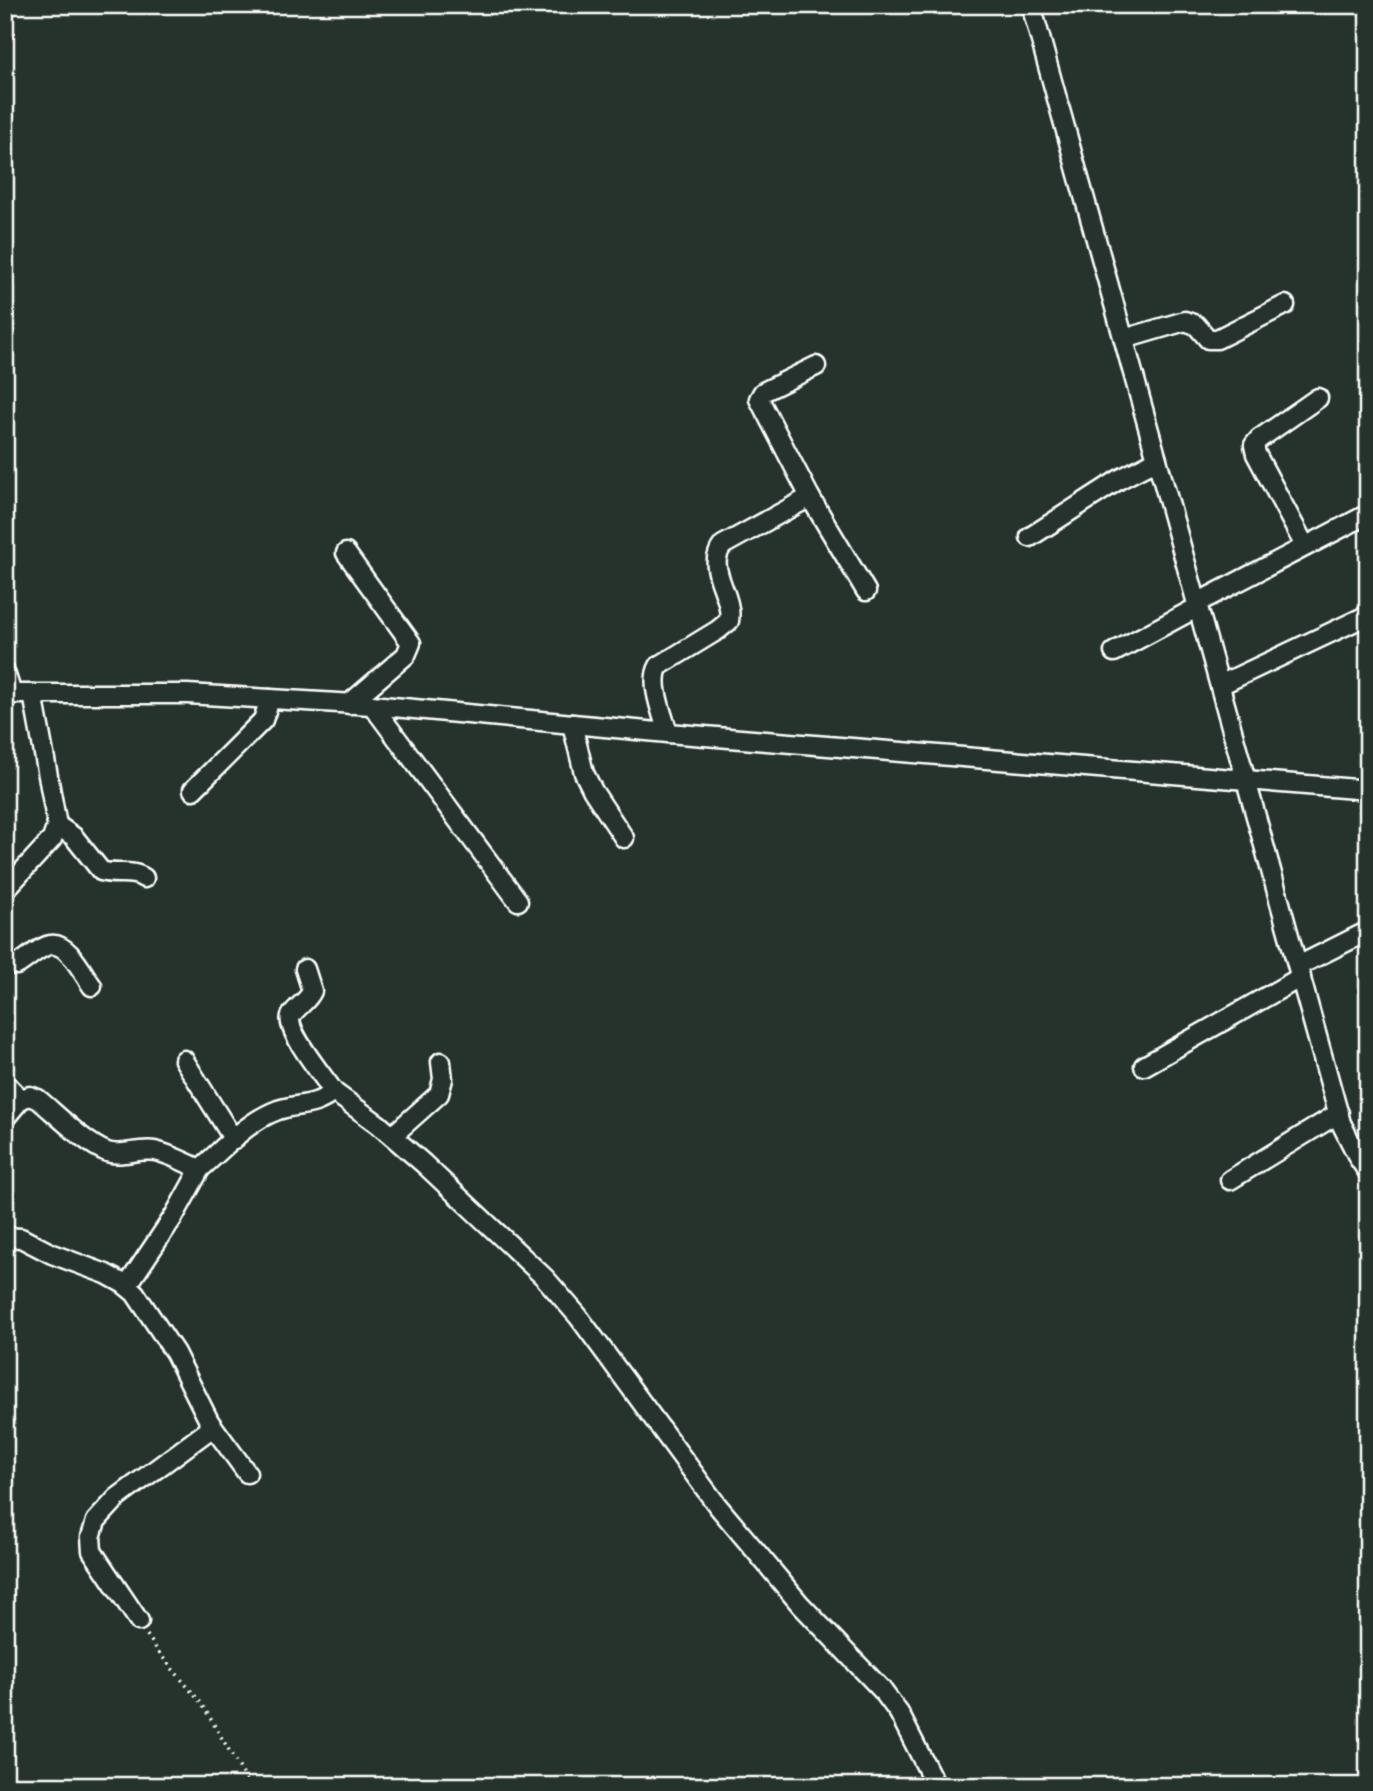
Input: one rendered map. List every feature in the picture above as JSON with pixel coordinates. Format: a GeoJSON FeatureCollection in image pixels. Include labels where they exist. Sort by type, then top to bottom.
{"type":"FeatureCollection","features":[{"type":"Feature","properties":{"kind":"street"},"geometry":{"type":"LineString","coordinates":[[1031,5],[1124,339],[1151,463],[1247,781],[1334,1116],[1368,1172]]}},
{"type":"Feature","properties":{"kind":"street"},"geometry":{"type":"LineString","coordinates":[[1124,339],[1185,321],[1196,325],[1208,339],[1217,339],[1285,305]]}},
{"type":"Feature","properties":{"kind":"street"},"geometry":{"type":"LineString","coordinates":[[816,366],[764,392],[759,399],[810,496],[866,591]]}},
{"type":"Feature","properties":{"kind":"street"},"geometry":{"type":"LineString","coordinates":[[1305,546],[1256,454],[1254,445],[1318,398]]}},
{"type":"Feature","properties":{"kind":"street"},"geometry":{"type":"LineString","coordinates":[[1030,537],[1120,479],[1151,463]]}},
{"type":"Feature","properties":{"kind":"street"},"geometry":{"type":"LineString","coordinates":[[668,733],[656,687],[656,671],[729,621],[730,611],[717,568],[717,552],[723,545],[810,496]]}},
{"type":"Feature","properties":{"kind":"street"},"geometry":{"type":"LineString","coordinates":[[1114,652],[1368,514]]}},
{"type":"Feature","properties":{"kind":"street"},"geometry":{"type":"LineString","coordinates":[[346,553],[411,643],[406,655],[349,704]]}},
{"type":"Feature","properties":{"kind":"street"},"geometry":{"type":"LineString","coordinates":[[1220,685],[1368,615]]}},
{"type":"Feature","properties":{"kind":"street"},"geometry":{"type":"LineString","coordinates":[[5,672],[8,694],[187,694],[372,705],[668,733],[1368,790]]}},
{"type":"Feature","properties":{"kind":"street"},"geometry":{"type":"LineString","coordinates":[[5,890],[52,839],[57,825],[33,694]]}},
{"type":"Feature","properties":{"kind":"street"},"geometry":{"type":"LineString","coordinates":[[193,790],[263,720],[270,699]]}},
{"type":"Feature","properties":{"kind":"street"},"geometry":{"type":"LineString","coordinates":[[372,705],[517,901]]}},
{"type":"Feature","properties":{"kind":"street"},"geometry":{"type":"LineString","coordinates":[[572,724],[589,782],[624,838]]}},
{"type":"Feature","properties":{"kind":"street"},"geometry":{"type":"LineString","coordinates":[[57,825],[74,837],[101,871],[132,873],[144,878]]}},
{"type":"Feature","properties":{"kind":"street"},"geometry":{"type":"LineString","coordinates":[[1144,1066],[1296,977],[1368,931]]}},
{"type":"Feature","properties":{"kind":"street"},"geometry":{"type":"LineString","coordinates":[[5,964],[17,965],[48,945],[58,946],[69,954],[92,986]]}},
{"type":"Feature","properties":{"kind":"street"},"geometry":{"type":"LineString","coordinates":[[305,969],[312,991],[292,1015],[290,1023],[305,1052],[334,1092],[424,1164],[545,1278],[578,1316],[717,1505],[800,1604],[882,1690],[899,1713],[936,1786]]}},
{"type":"Feature","properties":{"kind":"street"},"geometry":{"type":"LineString","coordinates":[[184,1060],[233,1140]]}},
{"type":"Feature","properties":{"kind":"street"},"geometry":{"type":"LineString","coordinates":[[391,1136],[439,1094],[443,1079],[441,1062]]}},
{"type":"Feature","properties":{"kind":"street"},"geometry":{"type":"LineString","coordinates":[[5,1083],[21,1099]]}},
{"type":"Feature","properties":{"kind":"street"},"geometry":{"type":"LineString","coordinates":[[127,1286],[174,1216],[200,1169],[262,1117],[280,1109],[313,1104],[334,1092]]}},
{"type":"Feature","properties":{"kind":"street"},"geometry":{"type":"LineString","coordinates":[[5,1118],[21,1099],[30,1096],[38,1099],[97,1147],[109,1153],[155,1151],[200,1169]]}},
{"type":"Feature","properties":{"kind":"street"},"geometry":{"type":"LineString","coordinates":[[1230,1180],[1334,1116]]}},
{"type":"Feature","properties":{"kind":"street"},"geometry":{"type":"LineString","coordinates":[[5,1237],[21,1238],[52,1254],[106,1274],[135,1293],[175,1353],[213,1427],[247,1473]]}},
{"type":"Feature","properties":{"kind":"street"},"geometry":{"type":"LineString","coordinates":[[139,1621],[92,1551],[91,1537],[96,1521],[117,1498],[213,1427]]}},
{"type":"Feature","properties":{"kind":"path"},"geometry":{"type":"LineString","coordinates":[[139,1621],[160,1654],[202,1704],[250,1786]]}}]}
